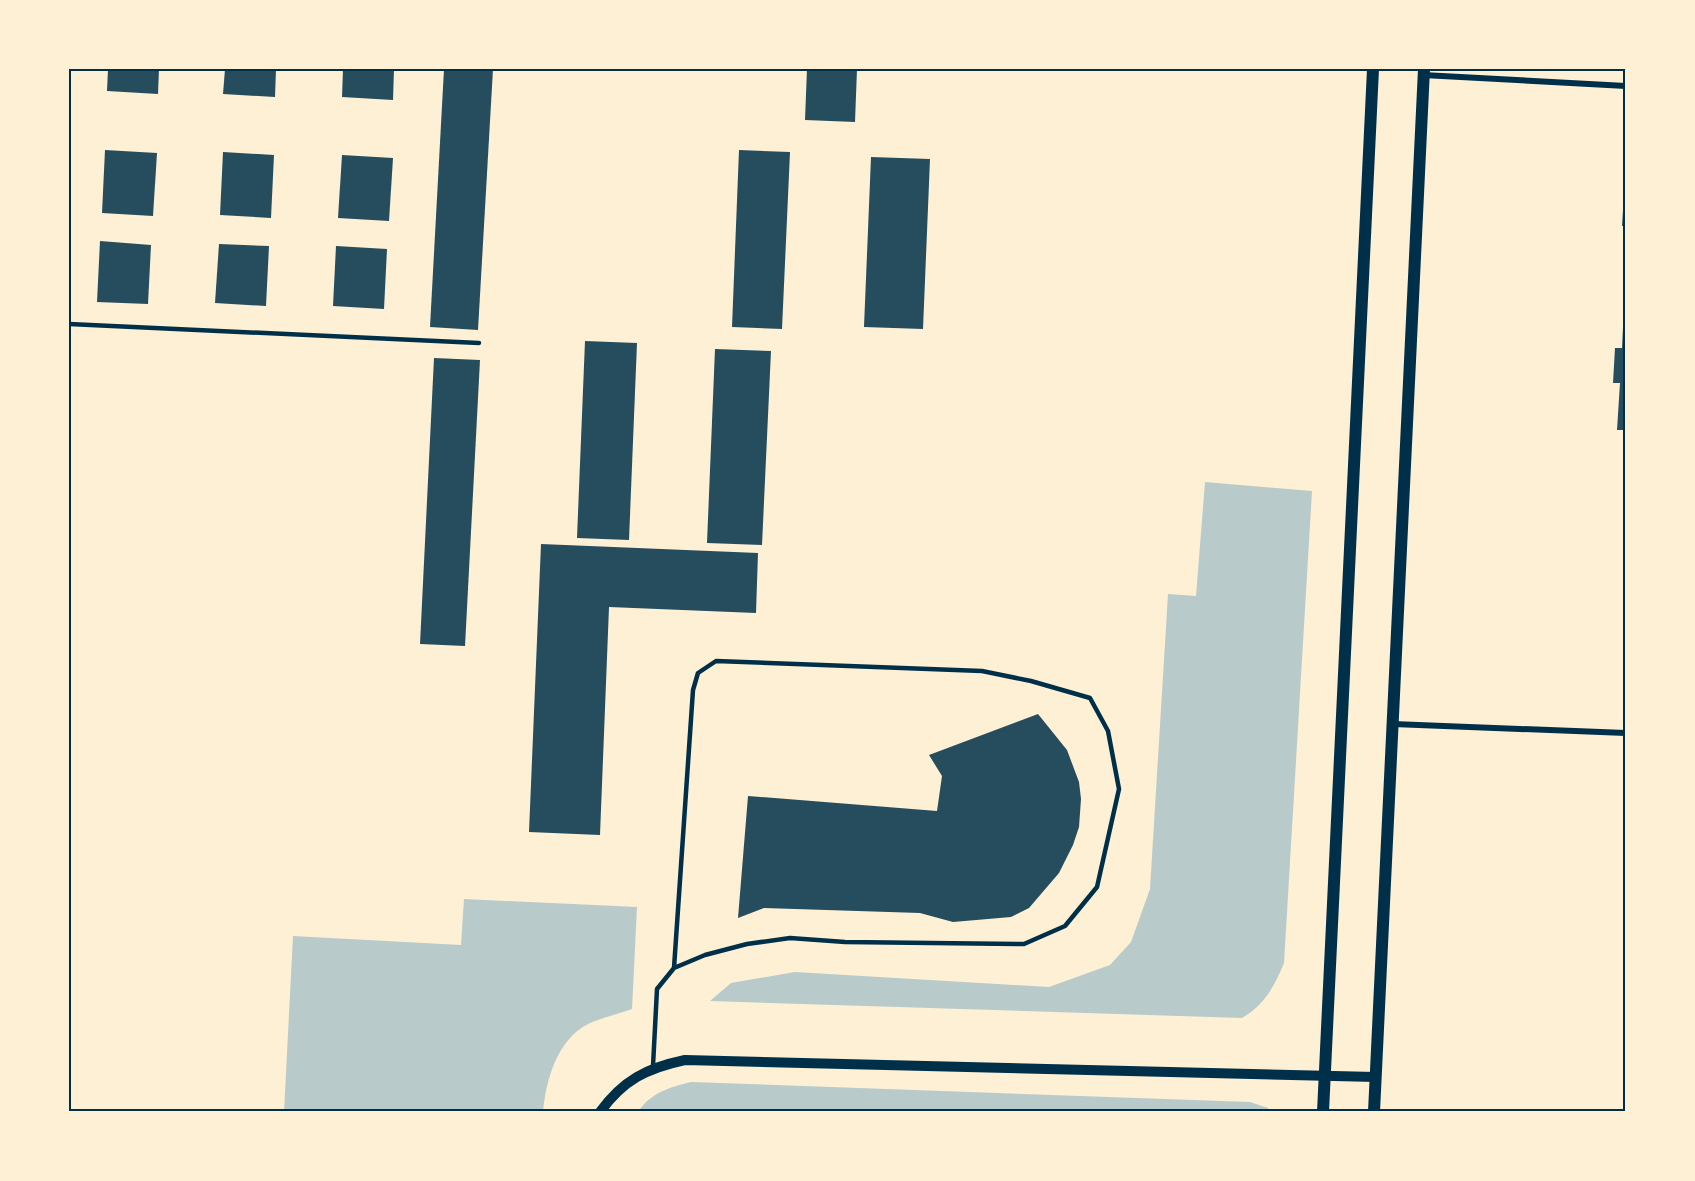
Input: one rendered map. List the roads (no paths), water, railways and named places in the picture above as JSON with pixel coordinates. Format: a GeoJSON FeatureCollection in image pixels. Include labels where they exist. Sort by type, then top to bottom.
{"type":"FeatureCollection","features":[{"type":"Feature","properties":{"kind":"main road"},"geometry":{"type":"LineString","coordinates":[[1323,1112],[1373,69]]}},
{"type":"Feature","properties":{"kind":"main road"},"geometry":{"type":"LineString","coordinates":[[1374,1112],[1423,72]]}},
{"type":"Feature","properties":{"kind":"street"},"geometry":{"type":"LineString","coordinates":[[1423,72],[1626,86]]}},
{"type":"Feature","properties":{"kind":"street"},"geometry":{"type":"LineString","coordinates":[[1392,724],[1626,733]]}},
{"type":"Feature","properties":{"kind":"street"},"geometry":{"type":"LineString","coordinates":[[600,1112],[614,1092],[653,1066],[685,1060],[1376,1077]]}},
{"type":"Feature","properties":{"kind":"lane"},"geometry":{"type":"LineString","coordinates":[[69,324],[479,344]]}},
{"type":"Feature","properties":{"kind":"lane"},"geometry":{"type":"LineString","coordinates":[[653,1066],[657,989],[674,968],[747,944],[790,938],[845,942],[1024,944],[1065,926],[1097,887],[1119,789],[1108,731],[1090,698],[1031,681],[982,671],[716,661],[698,673],[693,690],[674,968]]}}]}
